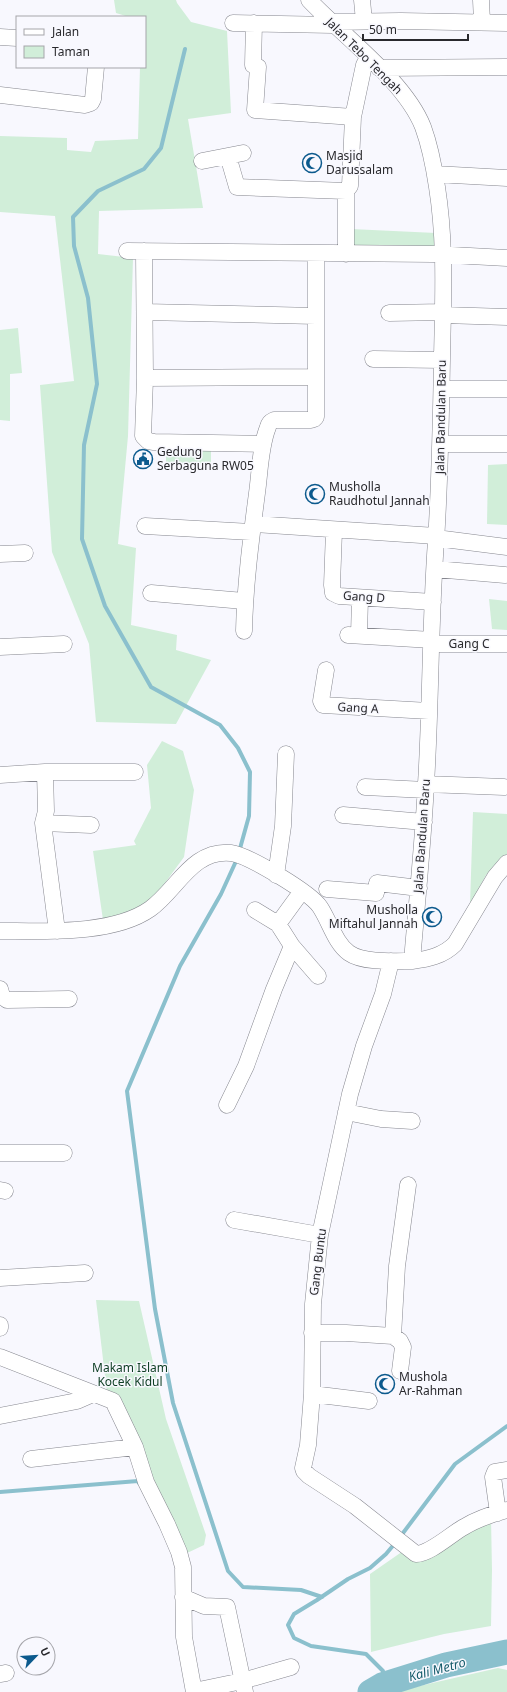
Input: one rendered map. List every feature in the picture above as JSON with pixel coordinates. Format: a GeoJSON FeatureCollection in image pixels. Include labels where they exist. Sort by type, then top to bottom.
{"type":"FeatureCollection","features":[{"type":"Feature","properties":{"kind":"street","name":"Jalan Tebo Tengah"},"geometry":{"type":"LineString","coordinates":[[308,0],[374,62],[401,92],[417,114],[423,127],[435,174],[440,204],[444,255]]}},
{"type":"Feature","properties":{"kind":"street"},"geometry":{"type":"LineString","coordinates":[[362,0],[364,21]]}},
{"type":"Feature","properties":{"kind":"street"},"geometry":{"type":"LineString","coordinates":[[481,0],[482,22]]}},
{"type":"Feature","properties":{"kind":"street"},"geometry":{"type":"LineString","coordinates":[[233,23],[332,24],[364,21],[507,23]]}},
{"type":"Feature","properties":{"kind":"street"},"geometry":{"type":"LineString","coordinates":[[254,23],[253,65],[258,66],[255,110],[353,117]]}},
{"type":"Feature","properties":{"kind":"street"},"geometry":{"type":"LineString","coordinates":[[0,37],[16,38]]}},
{"type":"Feature","properties":{"kind":"street"},"geometry":{"type":"LineString","coordinates":[[346,254],[346,191],[350,186],[353,117],[364,65],[374,62],[507,67]]}},
{"type":"Feature","properties":{"kind":"street"},"geometry":{"type":"LineString","coordinates":[[0,95],[85,105],[90,103],[93,99],[96,68]]}},
{"type":"Feature","properties":{"kind":"street"},"geometry":{"type":"LineString","coordinates":[[202,161],[235,154],[237,187],[346,191]]}},
{"type":"Feature","properties":{"kind":"street"},"geometry":{"type":"LineString","coordinates":[[435,174],[507,178]]}},
{"type":"Feature","properties":{"kind":"street"},"geometry":{"type":"LineString","coordinates":[[127,251],[144,250],[444,255],[507,258]]}},
{"type":"Feature","properties":{"kind":"street"},"geometry":{"type":"LineString","coordinates":[[144,250],[145,378],[142,434],[148,441],[263,444]]}},
{"type":"Feature","properties":{"kind":"street"},"geometry":{"type":"LineString","coordinates":[[244,631],[244,601],[252,528],[263,444],[267,428],[271,422],[314,419],[316,417],[316,254]]}},
{"type":"Feature","properties":{"kind":"street","name":"Jalan Bandulan Baru"},"geometry":{"type":"LineString","coordinates":[[412,961],[426,787],[441,444],[444,255]]}},
{"type":"Feature","properties":{"kind":"street"},"geometry":{"type":"LineString","coordinates":[[145,312],[316,316]]}},
{"type":"Feature","properties":{"kind":"street"},"geometry":{"type":"LineString","coordinates":[[389,313],[507,316]]}},
{"type":"Feature","properties":{"kind":"street"},"geometry":{"type":"LineString","coordinates":[[373,359],[442,360]]}},
{"type":"Feature","properties":{"kind":"street"},"geometry":{"type":"LineString","coordinates":[[145,378],[316,377]]}},
{"type":"Feature","properties":{"kind":"street"},"geometry":{"type":"LineString","coordinates":[[442,389],[507,389]]}},
{"type":"Feature","properties":{"kind":"street"},"geometry":{"type":"LineString","coordinates":[[441,444],[507,444]]}},
{"type":"Feature","properties":{"kind":"street"},"geometry":{"type":"LineString","coordinates":[[145,526],[334,530],[436,537],[507,547]]}},
{"type":"Feature","properties":{"kind":"street","name":"Gang D"},"geometry":{"type":"LineString","coordinates":[[334,530],[333,593],[339,596],[360,598],[433,602]]}},
{"type":"Feature","properties":{"kind":"street"},"geometry":{"type":"LineString","coordinates":[[0,554],[25,553]]}},
{"type":"Feature","properties":{"kind":"street"},"geometry":{"type":"LineString","coordinates":[[435,569],[505,575]]}},
{"type":"Feature","properties":{"kind":"street"},"geometry":{"type":"LineString","coordinates":[[151,593],[244,601]]}},
{"type":"Feature","properties":{"kind":"street","name":"Gang C"},"geometry":{"type":"LineString","coordinates":[[360,598],[353,635],[432,642],[507,644]]}},
{"type":"Feature","properties":{"kind":"street"},"geometry":{"type":"LineString","coordinates":[[0,647],[64,644]]}},
{"type":"Feature","properties":{"kind":"street","name":"Gang A"},"geometry":{"type":"LineString","coordinates":[[326,670],[321,701],[323,705],[429,711]]}},
{"type":"Feature","properties":{"kind":"street"},"geometry":{"type":"LineString","coordinates":[[276,874],[283,826],[286,754]]}},
{"type":"Feature","properties":{"kind":"street"},"geometry":{"type":"LineString","coordinates":[[45,772],[46,811],[43,823],[56,931]]}},
{"type":"Feature","properties":{"kind":"street"},"geometry":{"type":"LineString","coordinates":[[0,775],[45,772],[135,772]]}},
{"type":"Feature","properties":{"kind":"street"},"geometry":{"type":"LineString","coordinates":[[365,787],[504,787]]}},
{"type":"Feature","properties":{"kind":"street"},"geometry":{"type":"LineString","coordinates":[[343,815],[424,822]]}},
{"type":"Feature","properties":{"kind":"street"},"geometry":{"type":"LineString","coordinates":[[43,823],[91,825]]}},
{"type":"Feature","properties":{"kind":"street"},"geometry":{"type":"LineString","coordinates":[[0,931],[56,931],[118,924],[142,915],[164,897],[190,868],[201,859],[214,854],[237,854],[276,874],[302,891],[321,908],[339,941],[349,953],[361,958],[391,961],[412,961],[429,958],[449,949],[462,932],[495,876],[507,863]]}},
{"type":"Feature","properties":{"kind":"street"},"geometry":{"type":"LineString","coordinates":[[327,889],[376,893],[377,883],[419,888]]}},
{"type":"Feature","properties":{"kind":"street"},"geometry":{"type":"LineString","coordinates":[[278,924],[302,891]]}},
{"type":"Feature","properties":{"kind":"street"},"geometry":{"type":"LineString","coordinates":[[255,910],[278,924],[292,946],[318,976]]}},
{"type":"Feature","properties":{"kind":"street"},"geometry":{"type":"LineString","coordinates":[[227,1105],[246,1066],[274,989],[292,946]]}},
{"type":"Feature","properties":{"kind":"street","name":"Gang Buntu"},"geometry":{"type":"LineString","coordinates":[[391,961],[383,994],[364,1046],[346,1112],[320,1235],[314,1284],[312,1394],[308,1445],[303,1468],[304,1471],[355,1506],[416,1554],[420,1554],[464,1526],[502,1511]]}},
{"type":"Feature","properties":{"kind":"street"},"geometry":{"type":"LineString","coordinates":[[0,989],[2,996],[7,1000],[69,999]]}},
{"type":"Feature","properties":{"kind":"street"},"geometry":{"type":"LineString","coordinates":[[346,1112],[381,1119],[412,1121]]}},
{"type":"Feature","properties":{"kind":"street"},"geometry":{"type":"LineString","coordinates":[[0,1153],[64,1154]]}},
{"type":"Feature","properties":{"kind":"street"},"geometry":{"type":"LineString","coordinates":[[393,1336],[397,1266],[408,1185]]}},
{"type":"Feature","properties":{"kind":"street"},"geometry":{"type":"LineString","coordinates":[[234,1220],[320,1235]]}},
{"type":"Feature","properties":{"kind":"street"},"geometry":{"type":"LineString","coordinates":[[0,1278],[85,1273]]}},
{"type":"Feature","properties":{"kind":"street"},"geometry":{"type":"LineString","coordinates":[[312,1333],[346,1333],[393,1336],[400,1341],[403,1347],[400,1371]]}},
{"type":"Feature","properties":{"kind":"street"},"geometry":{"type":"LineString","coordinates":[[0,1357],[114,1401],[135,1447],[146,1482],[179,1552],[183,1567],[184,1637],[194,1692],[244,1687],[291,1667]]}},
{"type":"Feature","properties":{"kind":"street"},"geometry":{"type":"LineString","coordinates":[[0,1416],[77,1401],[93,1394]]}},
{"type":"Feature","properties":{"kind":"street"},"geometry":{"type":"LineString","coordinates":[[312,1394],[369,1401]]}},
{"type":"Feature","properties":{"kind":"street"},"geometry":{"type":"LineString","coordinates":[[31,1459],[135,1447]]}},
{"type":"Feature","properties":{"kind":"street"},"geometry":{"type":"LineString","coordinates":[[502,1511],[493,1477],[495,1472],[507,1470]]}},
{"type":"Feature","properties":{"kind":"street"},"geometry":{"type":"LineString","coordinates":[[183,1597],[204,1606],[227,1607],[244,1687]]}},
{"type":"Feature","properties":{"kind":"green space"},"geometry":{"type":"Polygon","coordinates":[[[114,0],[176,0],[191,22],[227,31],[231,113],[188,119],[203,208],[99,211],[98,254],[133,258],[128,436],[118,544],[136,548],[131,625],[177,635],[176,650],[211,660],[176,724],[96,722],[89,644],[52,552],[40,385],[74,381],[55,216],[0,212],[0,136],[67,138],[67,150],[91,152],[95,141],[138,139],[140,68],[146,68],[146,16],[126,16],[116,13],[114,0]]]}},
{"type":"Feature","properties":{"kind":"green space"},"geometry":{"type":"Polygon","coordinates":[[[351,229],[436,233],[436,246],[434,248],[352,246],[351,229]]]}},
{"type":"Feature","properties":{"kind":"green space"},"geometry":{"type":"Polygon","coordinates":[[[18,328],[22,373],[10,374],[10,421],[0,420],[0,330],[18,328]]]}},
{"type":"Feature","properties":{"kind":"green space"},"geometry":{"type":"Polygon","coordinates":[[[166,446],[211,448],[211,464],[166,462],[166,446]]]}},
{"type":"Feature","properties":{"kind":"green space"},"geometry":{"type":"Polygon","coordinates":[[[507,464],[507,525],[487,524],[488,465],[507,464]]]}},
{"type":"Feature","properties":{"kind":"green space"},"geometry":{"type":"Polygon","coordinates":[[[489,599],[507,601],[507,630],[492,629],[489,599]]]}},
{"type":"Feature","properties":{"kind":"green space"},"geometry":{"type":"Polygon","coordinates":[[[162,741],[183,751],[194,790],[184,857],[146,906],[103,920],[93,851],[136,845],[134,841],[151,808],[147,765],[162,741]]]}},
{"type":"Feature","properties":{"kind":"green space"},"geometry":{"type":"Polygon","coordinates":[[[473,812],[507,814],[507,854],[486,875],[470,905],[473,812]]]}},
{"type":"Feature","properties":{"kind":"green space","name":"Makam Islam Kocek Kidul"},"geometry":{"type":"Polygon","coordinates":[[[96,1300],[139,1301],[166,1419],[206,1535],[204,1545],[185,1554],[107,1393],[96,1300]]]}},
{"type":"Feature","properties":{"kind":"green space"},"geometry":{"type":"Polygon","coordinates":[[[491,1518],[491,1626],[444,1634],[371,1652],[370,1574],[406,1549],[416,1557],[491,1518]]]}},
{"type":"Feature","properties":{"kind":"green space"},"geometry":{"type":"Polygon","coordinates":[[[498,1668],[507,1670],[507,1692],[393,1692],[498,1668]]]}},
{"type":"Feature","properties":{"kind":"waterway"},"geometry":{"type":"LineString","coordinates":[[185,49],[161,148],[144,169],[98,191],[73,217],[74,246],[88,298],[97,384],[84,445],[82,539],[105,606],[151,687],[220,725],[238,748],[250,772],[249,816],[239,852]]}},
{"type":"Feature","properties":{"kind":"waterway"},"geometry":{"type":"LineString","coordinates":[[237,859],[221,894],[180,966],[127,1091],[155,1309],[173,1403],[228,1571],[243,1587],[301,1590],[322,1597]]}},
{"type":"Feature","properties":{"kind":"waterway"},"geometry":{"type":"LineString","coordinates":[[400,1537],[455,1464],[507,1426]]}},
{"type":"Feature","properties":{"kind":"waterway"},"geometry":{"type":"LineString","coordinates":[[0,1492],[138,1481],[139,1483]]}},
{"type":"Feature","properties":{"kind":"waterway"},"geometry":{"type":"LineString","coordinates":[[382,1685],[383,1671],[366,1654],[311,1646],[294,1638],[288,1625],[294,1614],[348,1579],[370,1568],[386,1554],[396,1542]]}},
{"type":"Feature","properties":{"kind":"waterway","name":"Kali Metro"},"geometry":{"type":"LineString","coordinates":[[370,1692],[382,1685],[446,1665],[507,1652]]}},
{"type":"Feature","properties":{"kind":"place","name":"Masjid Darussalam"},"geometry":{"type":"Point","coordinates":[312,163]}},
{"type":"Feature","properties":{"kind":"place","name":"Gedung Serbaguna RW05"},"geometry":{"type":"Point","coordinates":[143,459]}},
{"type":"Feature","properties":{"kind":"place","name":"Musholla Raudhotul Jannah"},"geometry":{"type":"Point","coordinates":[315,494]}},
{"type":"Feature","properties":{"kind":"place","name":"Musholla Miftahul Jannah"},"geometry":{"type":"Point","coordinates":[432,917]}},
{"type":"Feature","properties":{"kind":"place","name":"Mushola Ar-Rahman"},"geometry":{"type":"Point","coordinates":[385,1384]}}]}
